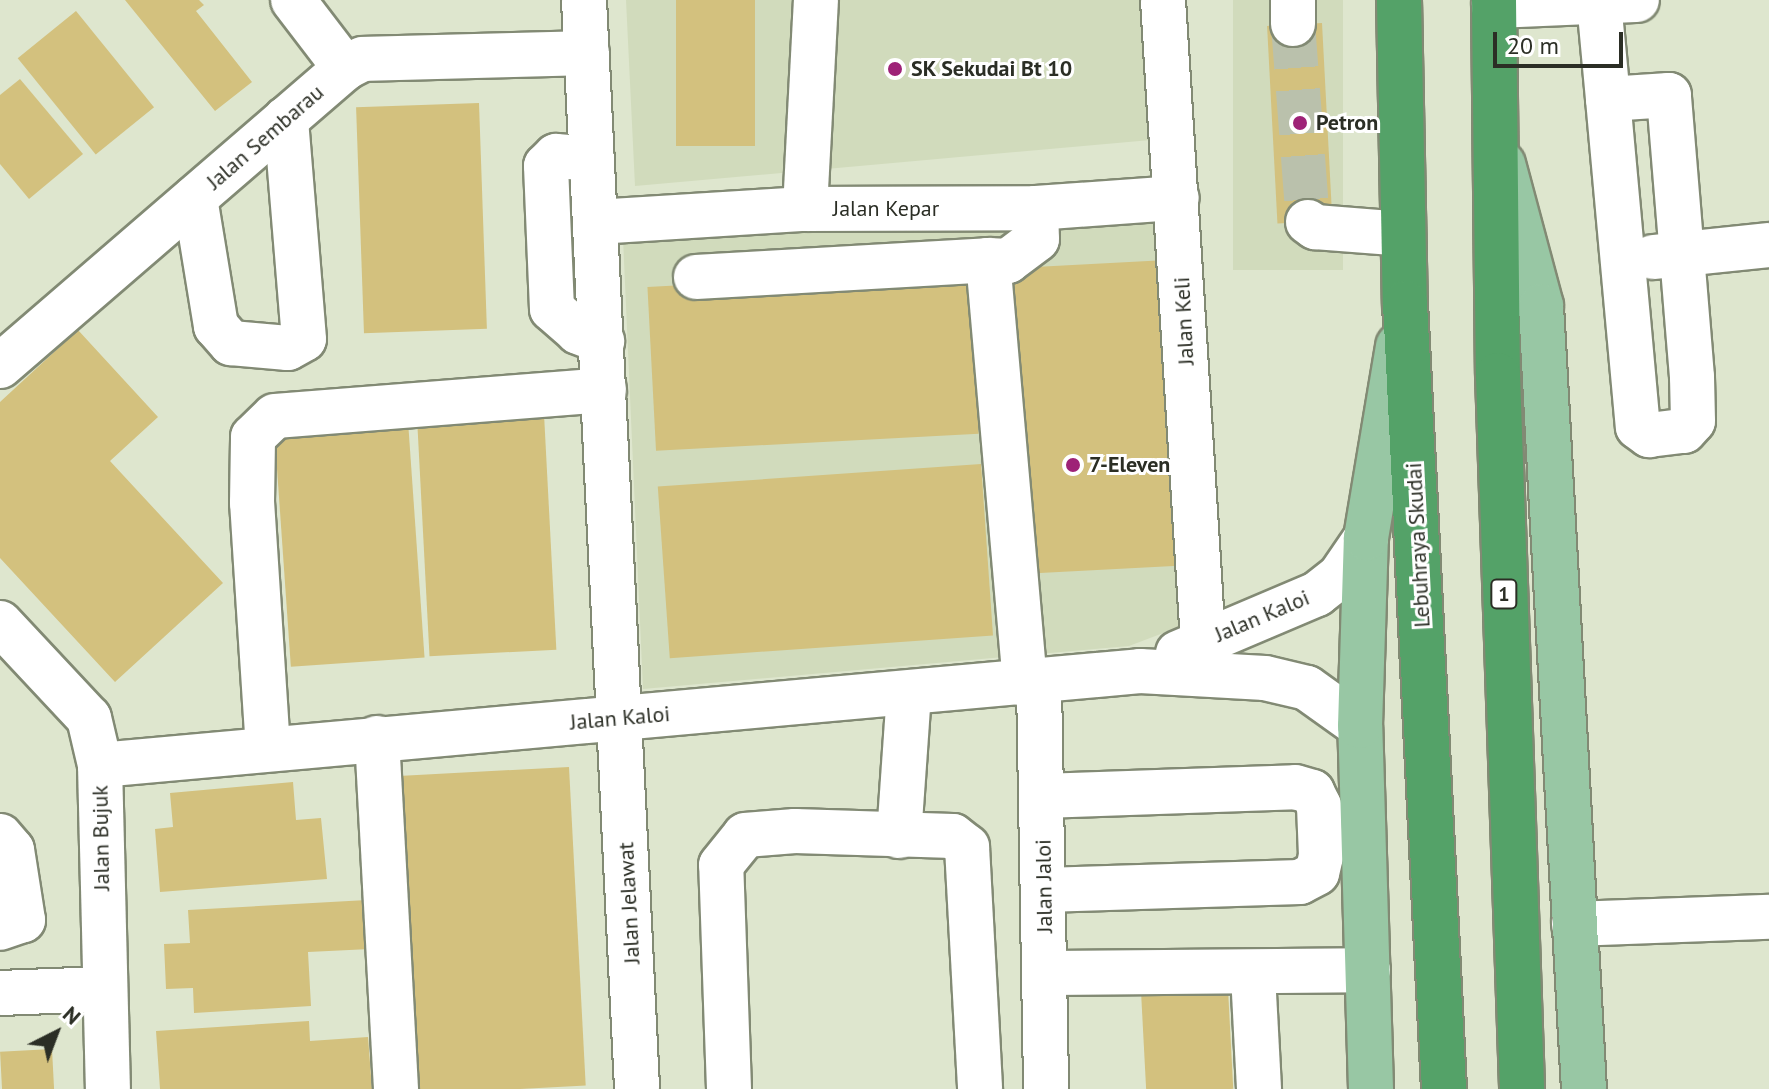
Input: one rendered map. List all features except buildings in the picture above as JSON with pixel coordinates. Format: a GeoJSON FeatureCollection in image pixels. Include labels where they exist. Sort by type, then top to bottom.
{"type":"FeatureCollection","features":[{"type":"Feature","properties":{"kind":"highway","name":"Lebuhraya Skudai"},"geometry":{"type":"LineString","coordinates":[[1399,0],[1405,303],[1444,1089]]}},
{"type":"Feature","properties":{"kind":"highway","name":"1"},"geometry":{"type":"LineString","coordinates":[[1494,3],[1494,126],[1522,1089]]}},
{"type":"Feature","properties":{"kind":"main road"},"geometry":{"type":"LineString","coordinates":[[1494,126],[1541,306],[1584,1089]]}},
{"type":"Feature","properties":{"kind":"main road"},"geometry":{"type":"LineString","coordinates":[[1371,1089],[1360,726],[1366,538],[1405,303]]}},
{"type":"Feature","properties":{"kind":"street"},"geometry":{"type":"LineString","coordinates":[[293,0],[345,68]]}},
{"type":"Feature","properties":{"kind":"street","name":"Jalan Jelawat"},"geometry":{"type":"LineString","coordinates":[[584,0],[637,1089]]}},
{"type":"Feature","properties":{"kind":"street"},"geometry":{"type":"LineString","coordinates":[[805,209],[816,0]]}},
{"type":"Feature","properties":{"kind":"street","name":"Jalan Keli"},"geometry":{"type":"LineString","coordinates":[[1163,0],[1203,642]]}},
{"type":"Feature","properties":{"kind":"street"},"geometry":{"type":"LineString","coordinates":[[1494,3],[1618,1],[1608,99],[1638,427],[1649,435],[1684,431],[1693,421],[1669,95],[1608,99]]}},
{"type":"Feature","properties":{"kind":"street","name":"Jalan Sembarau"},"geometry":{"type":"LineString","coordinates":[[0,366],[345,68],[363,59],[587,53]]}},
{"type":"Feature","properties":{"kind":"street"},"geometry":{"type":"LineString","coordinates":[[195,198],[216,326],[231,343],[288,348],[304,339],[286,119]]}},
{"type":"Feature","properties":{"kind":"street"},"geometry":{"type":"LineString","coordinates":[[592,159],[556,156],[546,166],[552,309],[578,332],[602,341]]}},
{"type":"Feature","properties":{"kind":"street","name":"Jalan Kepar"},"geometry":{"type":"LineString","coordinates":[[596,222],[805,209],[1036,208],[1177,198]]}},
{"type":"Feature","properties":{"kind":"street"},"geometry":{"type":"LineString","coordinates":[[696,277],[1008,261],[1037,239],[1036,208]]}},
{"type":"Feature","properties":{"kind":"street"},"geometry":{"type":"LineString","coordinates":[[1308,222],[1315,227],[1403,234]]}},
{"type":"Feature","properties":{"kind":"street"},"geometry":{"type":"LineString","coordinates":[[1623,259],[1769,245]]}},
{"type":"Feature","properties":{"kind":"street","name":"Jalan Jaloi"},"geometry":{"type":"LineString","coordinates":[[988,260],[1042,796],[1046,1089]]}},
{"type":"Feature","properties":{"kind":"street"},"geometry":{"type":"LineString","coordinates":[[268,749],[252,503],[253,437],[275,416],[604,390]]}},
{"type":"Feature","properties":{"kind":"street","name":"Jalan Kaloi"},"geometry":{"type":"LineString","coordinates":[[1140,671],[1317,594],[1340,576],[1366,538]]}},
{"type":"Feature","properties":{"kind":"street","name":"Jalan Bujuk"},"geometry":{"type":"LineString","coordinates":[[0,623],[89,718],[100,765],[108,1089]]}},
{"type":"Feature","properties":{"kind":"street","name":"Jalan Kaloi"},"geometry":{"type":"LineString","coordinates":[[100,765],[377,738],[1032,684],[1140,671],[1265,678],[1307,688],[1360,726]]}},
{"type":"Feature","properties":{"kind":"street"},"geometry":{"type":"LineString","coordinates":[[899,836],[909,694]]}},
{"type":"Feature","properties":{"kind":"street"},"geometry":{"type":"LineString","coordinates":[[377,738],[396,1089]]}},
{"type":"Feature","properties":{"kind":"street"},"geometry":{"type":"LineString","coordinates":[[1042,796],[1295,787],[1312,792],[1319,806],[1321,856],[1317,873],[1300,882],[1044,890]]}},
{"type":"Feature","properties":{"kind":"street"},"geometry":{"type":"LineString","coordinates":[[729,1089],[721,865],[745,835],[795,831],[953,836],[967,847],[980,1089]]}},
{"type":"Feature","properties":{"kind":"street"},"geometry":{"type":"LineString","coordinates":[[0,836],[12,850],[23,920],[0,928]]}},
{"type":"Feature","properties":{"kind":"street"},"geometry":{"type":"LineString","coordinates":[[1574,924],[1769,917]]}},
{"type":"Feature","properties":{"kind":"street"},"geometry":{"type":"LineString","coordinates":[[1045,973],[1253,974],[1368,970]]}},
{"type":"Feature","properties":{"kind":"street"},"geometry":{"type":"LineString","coordinates":[[1253,974],[1259,1089]]}},
{"type":"Feature","properties":{"kind":"street"},"geometry":{"type":"LineString","coordinates":[[0,993],[104,989]]}},
{"type":"Feature","properties":{"kind":"shaded area","name":"SK Sekudai Bt 10"},"geometry":{"type":"Polygon","coordinates":[[[626,0],[1157,0],[1162,139],[635,186],[626,0]]]}},
{"type":"Feature","properties":{"kind":"shaded area"},"geometry":{"type":"Polygon","coordinates":[[[1233,0],[1343,0],[1343,270],[1233,270],[1233,0]]]}},
{"type":"Feature","properties":{"kind":"shaded area"},"geometry":{"type":"Polygon","coordinates":[[[1164,215],[1187,624],[1129,646],[643,689],[623,238],[1164,215]]]}},
{"type":"Feature","properties":{"kind":"tunnel"},"geometry":{"type":"LineString","coordinates":[[1293,24],[1308,222]]}},
{"type":"Feature","properties":{"kind":"place","name":"SK Sekudai Bt 10"},"geometry":{"type":"Point","coordinates":[895,69]}},
{"type":"Feature","properties":{"kind":"place","name":"Petron"},"geometry":{"type":"Point","coordinates":[1300,123]}},
{"type":"Feature","properties":{"kind":"place","name":"7-Eleven"},"geometry":{"type":"Point","coordinates":[1073,465]}}]}
